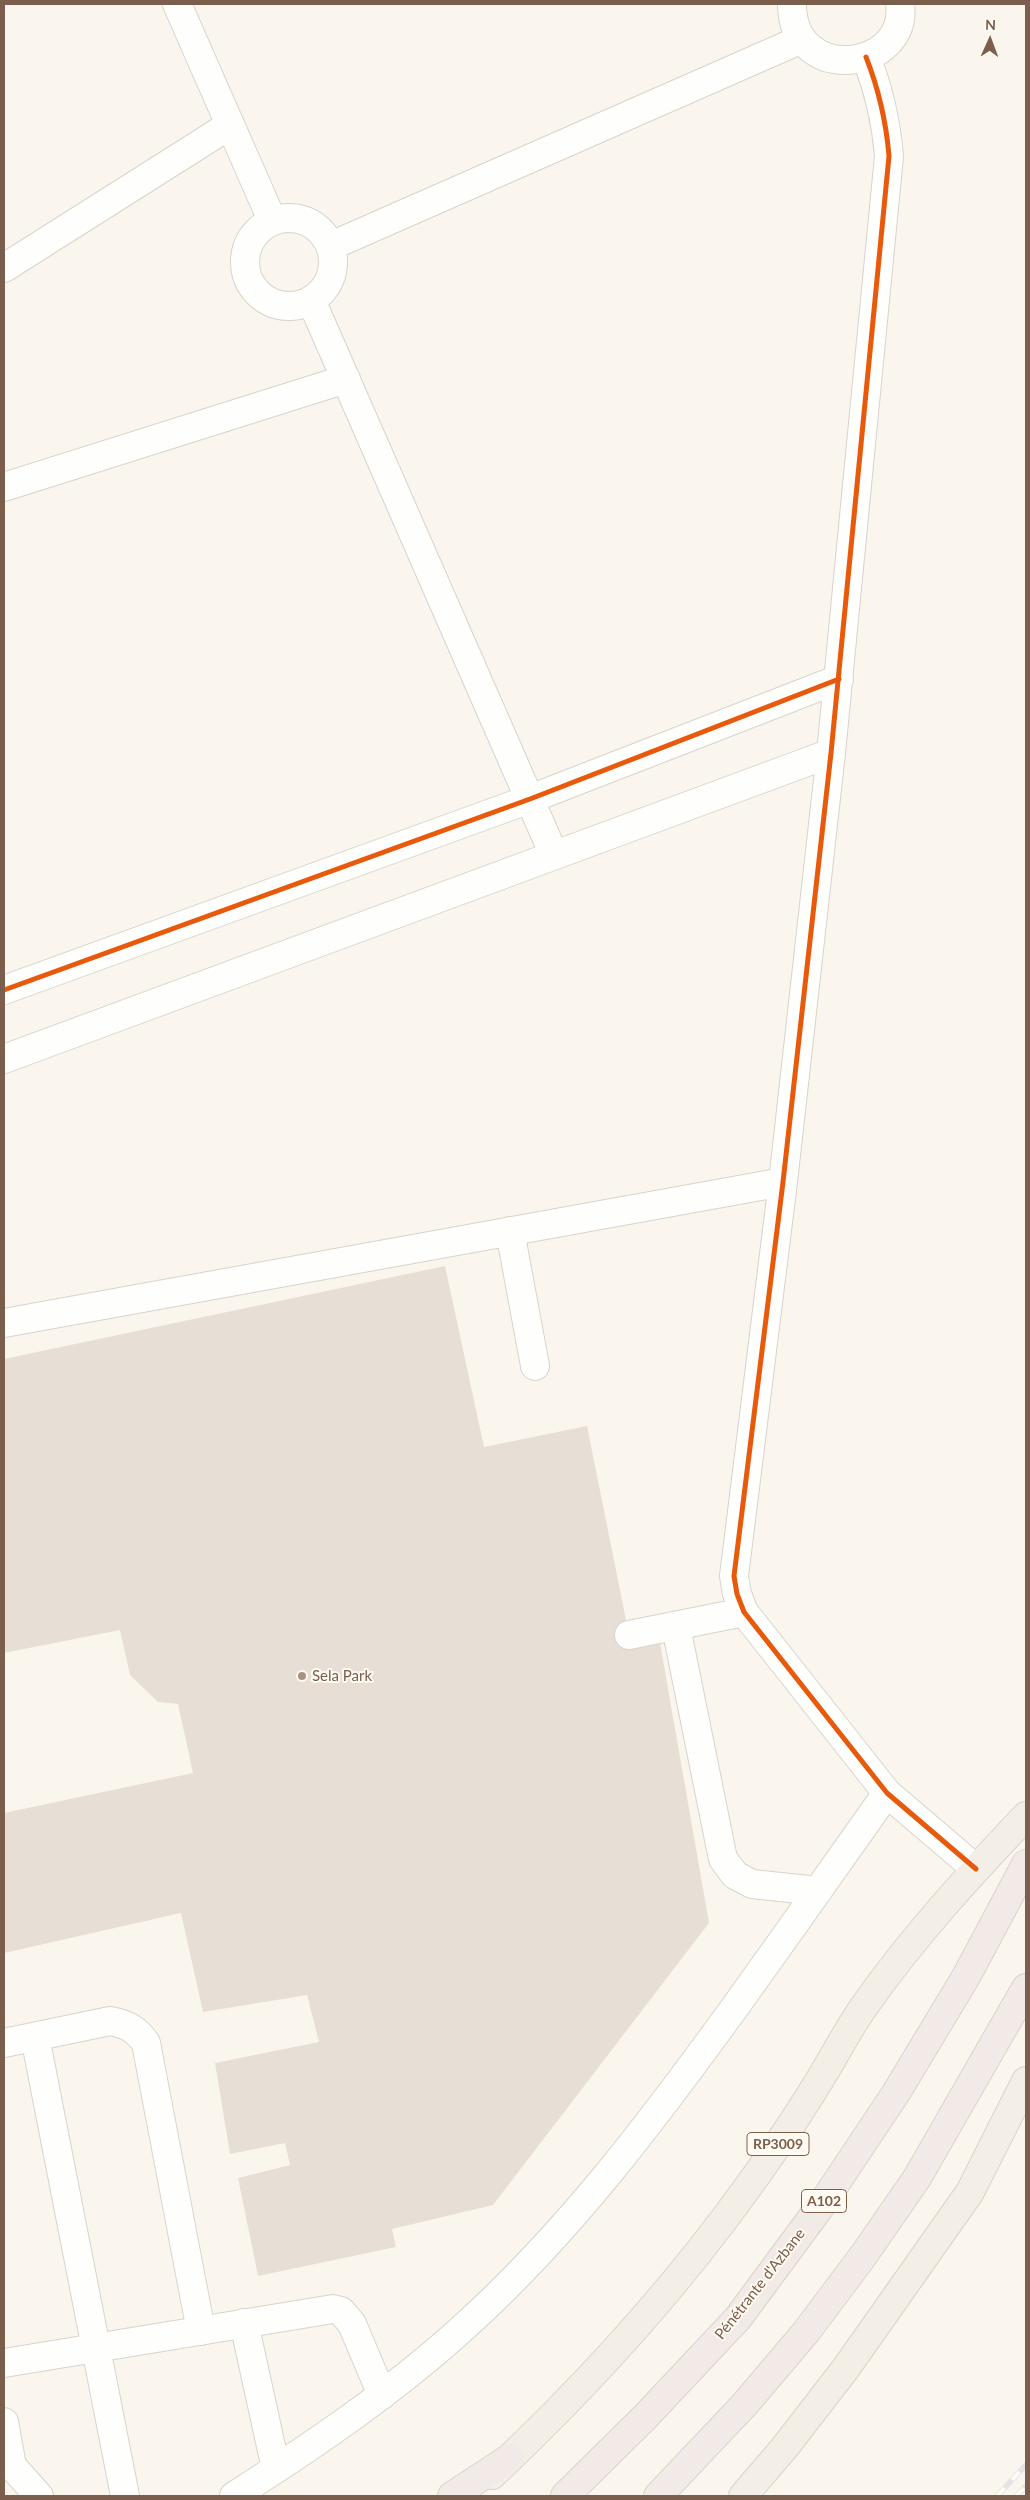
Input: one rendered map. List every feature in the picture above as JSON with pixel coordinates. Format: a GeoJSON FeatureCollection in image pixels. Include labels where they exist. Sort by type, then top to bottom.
{"type":"FeatureCollection","features":[{"type":"Feature","properties":{"kind":"highway","name":"Pénétrante d'Azbane"},"geometry":{"type":"LineString","coordinates":[[565,2496],[646,2416],[738,2318],[820,2207],[901,2084],[966,1975],[1026,1864]]}},
{"type":"Feature","properties":{"kind":"highway"},"geometry":{"type":"LineString","coordinates":[[658,2496],[744,2404],[806,2332],[863,2256],[917,2178],[1026,1988]]}},
{"type":"Feature","properties":{"kind":"highway"},"geometry":{"type":"LineString","coordinates":[[452,2496],[510,2458]]}},
{"type":"Feature","properties":{"kind":"main road","name":"RP3009"},"geometry":{"type":"LineString","coordinates":[[470,2496],[585,2384],[636,2326],[721,2223],[777,2146],[862,2010],[905,1950],[976,1869],[1026,1816]]}},
{"type":"Feature","properties":{"kind":"main road"},"geometry":{"type":"LineString","coordinates":[[742,2496],[785,2447],[846,2368],[970,2192],[1026,2081]]}},
{"type":"Feature","properties":{"kind":"street"},"geometry":{"type":"LineString","coordinates":[[177,4],[272,220]]}},
{"type":"Feature","properties":{"kind":"street"},"geometry":{"type":"LineString","coordinates":[[792,4],[796,27],[802,39],[812,50],[838,61],[852,61],[866,57],[879,50],[890,39],[898,25],[900,4]]}},
{"type":"Feature","properties":{"kind":"street"},"geometry":{"type":"LineString","coordinates":[[330,246],[802,39]]}},
{"type":"Feature","properties":{"kind":"street"},"geometry":{"type":"LineString","coordinates":[[866,57],[878,89],[886,122],[889,156],[839,680],[783,1182],[734,1576],[737,1594],[744,1612],[887,1793],[976,1869]]}},
{"type":"Feature","properties":{"kind":"street"},"geometry":{"type":"LineString","coordinates":[[4,268],[230,125]]}},
{"type":"Feature","properties":{"kind":"street"},"geometry":{"type":"LineString","coordinates":[[289,217],[307,221],[321,230],[330,246],[333,261],[331,276],[323,290],[311,300],[293,306],[275,305],[259,295],[248,281],[244,263],[247,245],[257,230],[272,220],[289,217]]}},
{"type":"Feature","properties":{"kind":"street"},"geometry":{"type":"LineString","coordinates":[[311,300],[554,855]]}},
{"type":"Feature","properties":{"kind":"street"},"geometry":{"type":"LineString","coordinates":[[4,487],[346,379]]}},
{"type":"Feature","properties":{"kind":"street"},"geometry":{"type":"LineString","coordinates":[[4,990],[530,799],[839,680]]}},
{"type":"Feature","properties":{"kind":"street"},"geometry":{"type":"LineString","coordinates":[[4,1059],[831,753]]}},
{"type":"Feature","properties":{"kind":"street"},"geometry":{"type":"LineString","coordinates":[[4,1323],[783,1182]]}},
{"type":"Feature","properties":{"kind":"street"},"geometry":{"type":"LineString","coordinates":[[510,1231],[535,1366]]}},
{"type":"Feature","properties":{"kind":"street"},"geometry":{"type":"LineString","coordinates":[[629,1634],[676,1627],[744,1612]]}},
{"type":"Feature","properties":{"kind":"street"},"geometry":{"type":"LineString","coordinates":[[676,1627],[722,1859],[735,1875],[752,1884],[818,1891]]}},
{"type":"Feature","properties":{"kind":"street"},"geometry":{"type":"LineString","coordinates":[[234,2496],[276,2469],[382,2394],[465,2326],[537,2254],[602,2182],[664,2105],[887,1793]]}},
{"type":"Feature","properties":{"kind":"street"},"geometry":{"type":"LineString","coordinates":[[4,2043],[110,2021],[124,2024],[137,2031],[146,2043],[201,2331]]}},
{"type":"Feature","properties":{"kind":"street"},"geometry":{"type":"LineString","coordinates":[[35,2037],[125,2496]]}},
{"type":"Feature","properties":{"kind":"street"},"geometry":{"type":"LineString","coordinates":[[4,2363],[326,2309],[341,2311],[352,2324],[382,2394]]}},
{"type":"Feature","properties":{"kind":"street"},"geometry":{"type":"LineString","coordinates":[[244,2324],[276,2469]]}},
{"type":"Feature","properties":{"kind":"street"},"geometry":{"type":"LineString","coordinates":[[4,2422],[8,2461],[39,2496]]}},
{"type":"Feature","properties":{"kind":"building"},"geometry":{"type":"Polygon","coordinates":[[[445,1266],[484,1447],[587,1426],[629,1635],[660,1643],[709,1923],[493,2205],[392,2229],[396,2247],[258,2276],[238,2178],[290,2165],[285,2143],[230,2154],[215,2063],[319,2042],[307,1995],[203,2012],[181,1913],[4,1953],[4,1813],[193,1773],[178,1704],[158,1702],[130,1675],[120,1630],[4,1653],[4,1359],[445,1266]]]}},
{"type":"Feature","properties":{"kind":"railway"},"geometry":{"type":"LineString","coordinates":[[997,2496],[1026,2465]]}},
{"type":"Feature","properties":{"kind":"railway"},"geometry":{"type":"LineString","coordinates":[[1016,2496],[1026,2486]]}},
{"type":"Feature","properties":{"kind":"cycle path"},"geometry":{"type":"LineString","coordinates":[[866,57],[881,105],[889,156],[831,753],[783,1182],[734,1576],[737,1594],[744,1612],[887,1793],[976,1869]]}},
{"type":"Feature","properties":{"kind":"cycle path"},"geometry":{"type":"LineString","coordinates":[[4,990],[530,799],[839,679]]}},
{"type":"Feature","properties":{"kind":"place","name":"Sela Park"},"geometry":{"type":"Point","coordinates":[302,1676]}}]}
